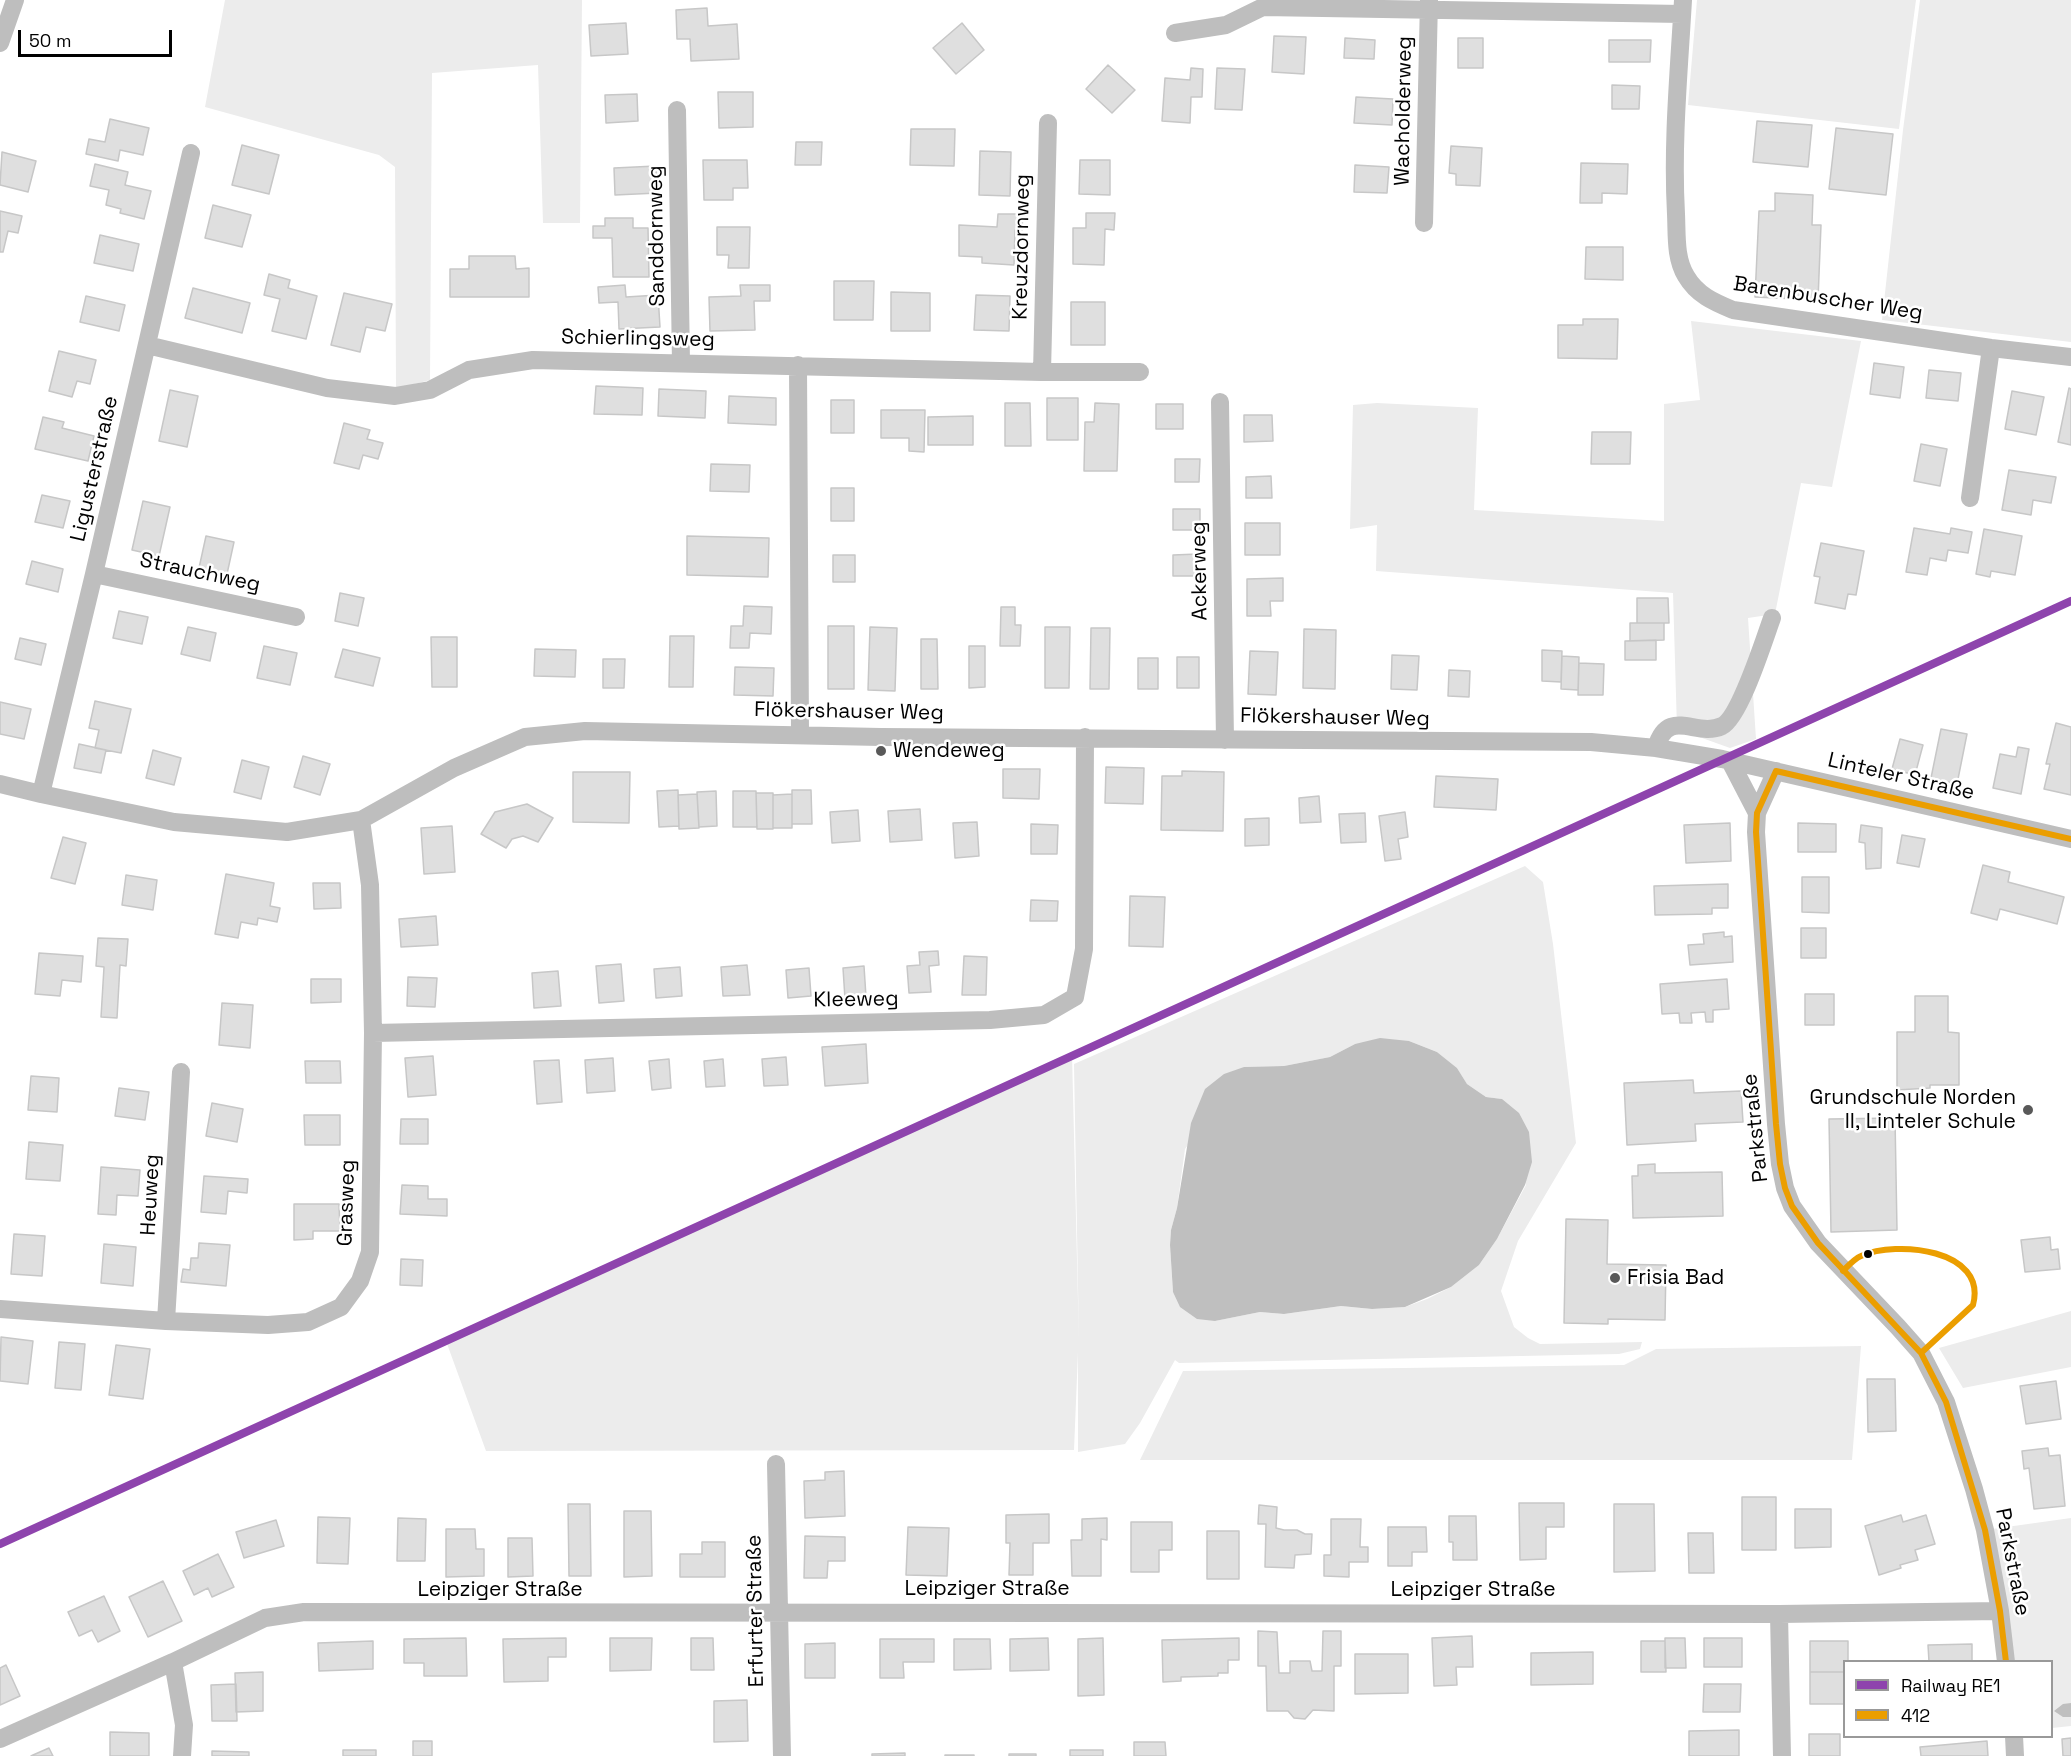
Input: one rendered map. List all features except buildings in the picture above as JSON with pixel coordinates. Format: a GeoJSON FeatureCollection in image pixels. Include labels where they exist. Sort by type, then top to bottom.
{"type":"FeatureCollection","features":[{"type":"Feature","properties":{"kind":"street"},"geometry":{"type":"LineString","coordinates":[[0,44],[15,0]]}},
{"type":"Feature","properties":{"kind":"street"},"geometry":{"type":"LineString","coordinates":[[1175,33],[1226,24],[1263,4],[1683,7]]}},
{"type":"Feature","properties":{"kind":"street","name":"Wacholderweg"},"geometry":{"type":"LineString","coordinates":[[1424,223],[1429,5]]}},
{"type":"Feature","properties":{"kind":"street","name":"Barenbuscher Weg"},"geometry":{"type":"LineString","coordinates":[[1683,7],[1674,167],[1678,252],[1686,275],[1698,291],[1712,301],[1733,310],[1991,348],[2071,357]]}},
{"type":"Feature","properties":{"kind":"street","name":"Sanddornweg"},"geometry":{"type":"LineString","coordinates":[[677,110],[681,363]]}},
{"type":"Feature","properties":{"kind":"street","name":"Kreuzdornweg"},"geometry":{"type":"LineString","coordinates":[[1042,372],[1048,123]]}},
{"type":"Feature","properties":{"kind":"street","name":"Ligusterstraße"},"geometry":{"type":"LineString","coordinates":[[41,794],[191,153]]}},
{"type":"Feature","properties":{"kind":"street","name":"Schierlingsweg"},"geometry":{"type":"LineString","coordinates":[[147,345],[327,388],[395,396],[430,390],[469,370],[533,360],[1042,372],[1140,372]]}},
{"type":"Feature","properties":{"kind":"street"},"geometry":{"type":"LineString","coordinates":[[1970,498],[1991,348]]}},
{"type":"Feature","properties":{"kind":"street"},"geometry":{"type":"LineString","coordinates":[[798,365],[800,734]]}},
{"type":"Feature","properties":{"kind":"street","name":"Ackerweg"},"geometry":{"type":"LineString","coordinates":[[1220,402],[1225,740]]}},
{"type":"Feature","properties":{"kind":"street","name":"Strauchweg"},"geometry":{"type":"LineString","coordinates":[[94,573],[296,617]]}},
{"type":"Feature","properties":{"kind":"street"},"geometry":{"type":"LineString","coordinates":[[1656,748],[1659,737],[1665,729],[1675,725],[1709,728],[1722,726],[1732,717],[1742,699],[1772,618]]}},
{"type":"Feature","properties":{"kind":"street","name":"Flökershauser Weg"},"geometry":{"type":"LineString","coordinates":[[0,784],[174,822],[287,831],[361,820],[454,768],[525,737],[585,731],[1225,740],[1591,742],[1656,748],[1726,760]]}},
{"type":"Feature","properties":{"kind":"street","name":"Kleeweg"},"geometry":{"type":"LineString","coordinates":[[373,1033],[990,1020],[1044,1016],[1075,997],[1084,950],[1085,737]]}},
{"type":"Feature","properties":{"kind":"street","name":"Linteler Straße"},"geometry":{"type":"LineString","coordinates":[[1726,760],[2071,839]]}},
{"type":"Feature","properties":{"kind":"street","name":"Parkstraße"},"geometry":{"type":"LineString","coordinates":[[1726,760],[1757,813]]}},
{"type":"Feature","properties":{"kind":"street","name":"Parkstraße"},"geometry":{"type":"LineString","coordinates":[[1776,771],[1757,813],[1756,832],[1776,1124],[1785,1188],[1803,1225],[1921,1353],[1946,1402],[1985,1530],[2000,1611],[2006,1660]]}},
{"type":"Feature","properties":{"kind":"street","name":"Grasweg"},"geometry":{"type":"LineString","coordinates":[[0,1309],[166,1321],[268,1325],[308,1322],[341,1307],[360,1281],[370,1252],[373,1033],[370,885],[361,820]]}},
{"type":"Feature","properties":{"kind":"street","name":"Heuweg"},"geometry":{"type":"LineString","coordinates":[[166,1321],[181,1072]]}},
{"type":"Feature","properties":{"kind":"street","name":"Erfurter Straße"},"geometry":{"type":"LineString","coordinates":[[776,1464],[782,1756]]}},
{"type":"Feature","properties":{"kind":"street","name":"Leipziger Straße"},"geometry":{"type":"LineString","coordinates":[[0,1739],[173,1662],[265,1618],[304,1612],[1779,1614],[2000,1611]]}},
{"type":"Feature","properties":{"kind":"street"},"geometry":{"type":"LineString","coordinates":[[1779,1614],[1782,1756]]}},
{"type":"Feature","properties":{"kind":"street"},"geometry":{"type":"LineString","coordinates":[[173,1662],[184,1725],[182,1756]]}},
{"type":"Feature","properties":{"kind":"street"},"geometry":{"type":"LineString","coordinates":[[2013,1738],[2015,1756]]}},
{"type":"Feature","properties":{"kind":"shaded area"},"geometry":{"type":"Polygon","coordinates":[[[225,0],[582,0],[580,223],[543,223],[538,65],[432,73],[430,380],[396,389],[395,167],[379,155],[205,107],[225,0]]]}},
{"type":"Feature","properties":{"kind":"shaded area"},"geometry":{"type":"Polygon","coordinates":[[[1697,0],[1916,0],[1899,129],[1688,105],[1697,0]]]}},
{"type":"Feature","properties":{"kind":"shaded area"},"geometry":{"type":"Polygon","coordinates":[[[1920,0],[2071,0],[2071,342],[1882,320],[1920,0]]]}},
{"type":"Feature","properties":{"kind":"shaded area"},"geometry":{"type":"Polygon","coordinates":[[[1691,321],[1861,341],[1832,487],[1801,483],[1775,614],[1748,618],[1756,739],[1730,748],[1677,729],[1673,593],[1376,571],[1377,525],[1350,529],[1353,405],[1377,403],[1478,408],[1474,510],[1664,521],[1664,404],[1700,400],[1691,321]]]}},
{"type":"Feature","properties":{"kind":"shaded area"},"geometry":{"type":"Polygon","coordinates":[[[1525,866],[1543,882],[1553,944],[1576,1143],[1518,1241],[1501,1291],[1514,1327],[1540,1344],[1642,1342],[1640,1349],[1619,1354],[1179,1363],[1175,1360],[1140,1423],[1125,1444],[1078,1452],[1078,1352],[1074,1450],[486,1451],[446,1341],[1072,1054],[1079,1342],[1074,1064],[1525,866]],[[1409,1041],[1355,1044],[1330,1057],[1284,1066],[1244,1067],[1185,1149],[1177,1208],[1171,1230],[1173,1292],[1215,1321],[1260,1312],[1284,1314],[1341,1306],[1372,1309],[1405,1307],[1451,1287],[1479,1265],[1497,1239],[1526,1185],[1502,1099],[1486,1097],[1467,1084],[1457,1068],[1437,1052],[1409,1041]]]}},
{"type":"Feature","properties":{"kind":"shaded area"},"geometry":{"type":"Polygon","coordinates":[[[1380,1038],[1409,1041],[1437,1052],[1457,1068],[1467,1084],[1486,1097],[1502,1099],[1519,1113],[1529,1132],[1532,1162],[1525,1185],[1497,1239],[1479,1265],[1451,1287],[1405,1307],[1372,1309],[1341,1306],[1284,1314],[1260,1312],[1215,1321],[1197,1319],[1180,1307],[1173,1292],[1170,1245],[1191,1123],[1205,1089],[1224,1074],[1244,1067],[1284,1066],[1330,1057],[1355,1044],[1380,1038]]]}},
{"type":"Feature","properties":{"kind":"shaded area"},"geometry":{"type":"Polygon","coordinates":[[[2071,1311],[2071,1367],[1963,1388],[1939,1348],[2071,1311]]]}},
{"type":"Feature","properties":{"kind":"shaded area"},"geometry":{"type":"Polygon","coordinates":[[[1861,1346],[1852,1460],[1140,1460],[1183,1371],[1624,1365],[1656,1349],[1861,1346]]]}},
{"type":"Feature","properties":{"kind":"shaded area"},"geometry":{"type":"Polygon","coordinates":[[[2071,1518],[2071,1726],[2053,1728],[2053,1660],[2006,1660],[1985,1530],[2071,1518]]]}},
{"type":"Feature","properties":{"kind":"shaded area"},"geometry":{"type":"Polygon","coordinates":[[[2071,1703],[2071,1717],[2063,1717],[2054,1711],[2063,1704],[2071,1703]]]}},
{"type":"Feature","properties":{"kind":"rail line","name":"RE1"},"geometry":{"type":"LineString","coordinates":[[0,1544],[2071,601]]}},
{"type":"Feature","properties":{"kind":"transit line","name":"412"},"geometry":{"type":"LineString","coordinates":[[1776,771],[1757,813],[1756,832],[1776,1124],[1785,1188],[1792,1206],[1818,1243],[1921,1353],[1946,1402],[1985,1530],[2000,1611],[2006,1660]]}},
{"type":"Feature","properties":{"kind":"transit line","name":"412"},"geometry":{"type":"LineString","coordinates":[[1776,771],[2071,839]]}},
{"type":"Feature","properties":{"kind":"transit line","name":"412"},"geometry":{"type":"LineString","coordinates":[[1843,1271],[1861,1256],[1876,1251],[1895,1249],[1936,1254],[1953,1261],[1967,1271],[1974,1286],[1973,1305],[1921,1353]]}},
{"type":"Feature","properties":{"kind":"place","name":"Wendeweg"},"geometry":{"type":"Point","coordinates":[881,751]}},
{"type":"Feature","properties":{"kind":"place","name":"Grundschule Norden II, Linteler Schule"},"geometry":{"type":"Point","coordinates":[2028,1110]}},
{"type":"Feature","properties":{"kind":"place","name":"Frisia Bad"},"geometry":{"type":"Point","coordinates":[1615,1278]}}]}
